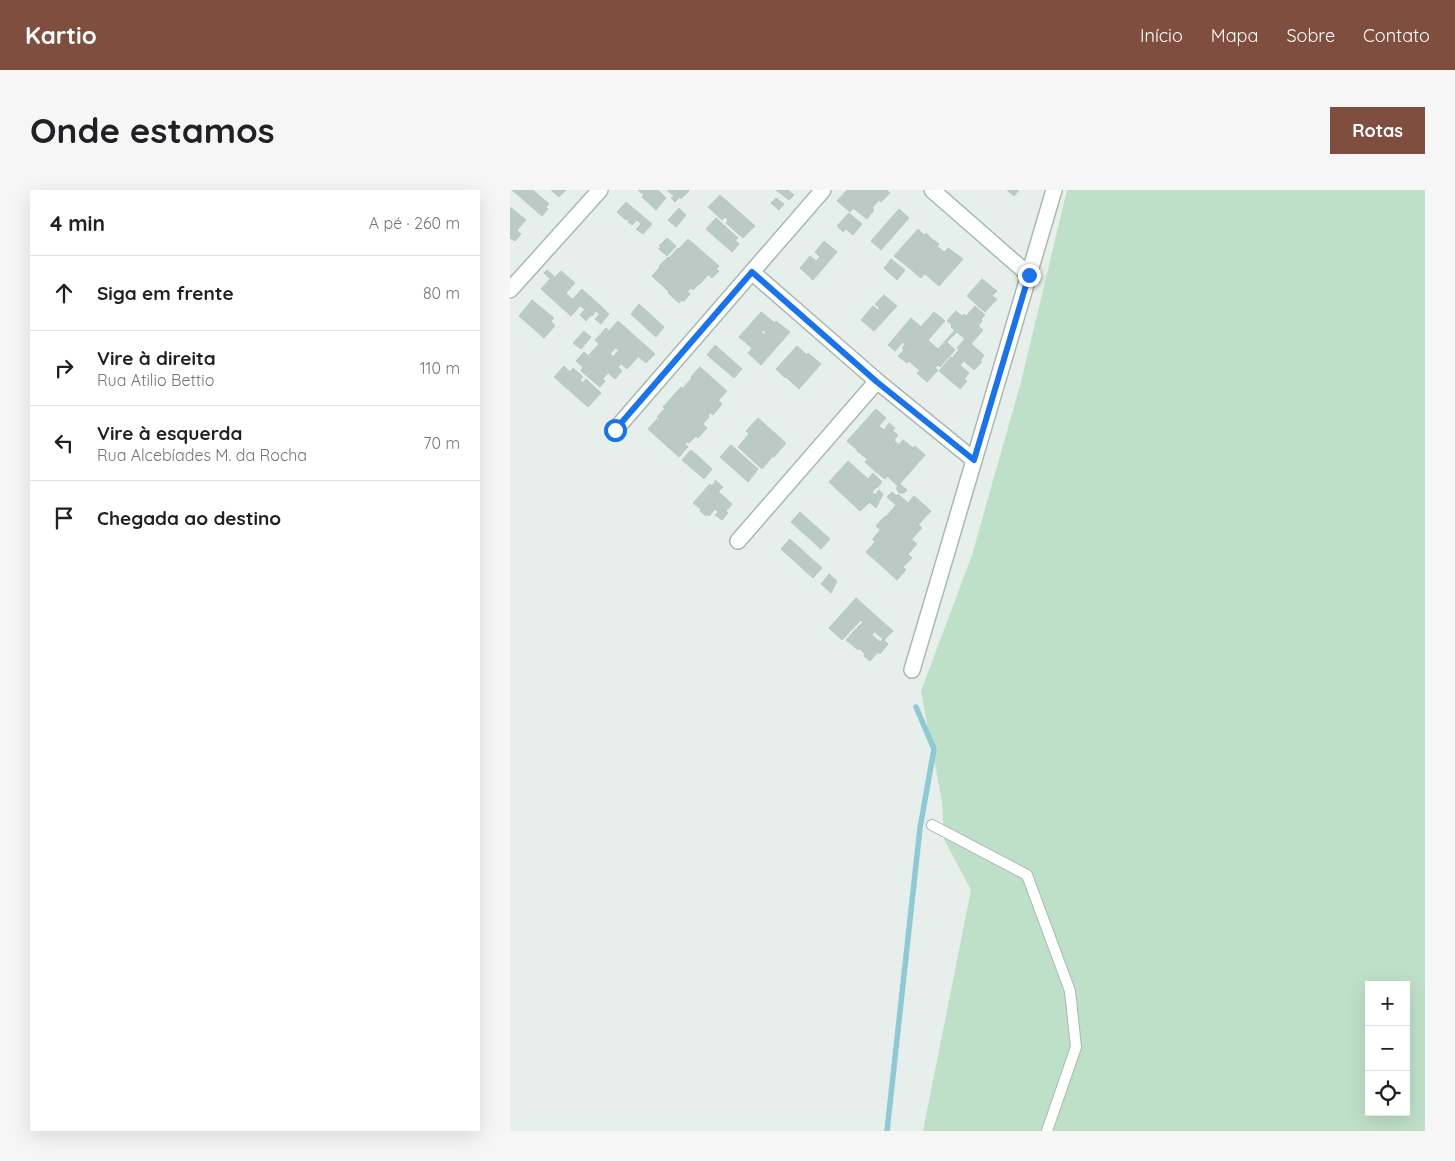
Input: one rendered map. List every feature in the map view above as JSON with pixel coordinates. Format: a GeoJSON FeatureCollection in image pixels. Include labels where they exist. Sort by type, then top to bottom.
{"type":"FeatureCollection","features":[{"type":"Feature","properties":{"kind":"street"},"geometry":{"type":"LineString","coordinates":[[510,290],[600,190]]}},
{"type":"Feature","properties":{"kind":"street"},"geometry":{"type":"LineString","coordinates":[[615,430],[824,190]]}},
{"type":"Feature","properties":{"kind":"street"},"geometry":{"type":"LineString","coordinates":[[932,190],[1029,275]]}},
{"type":"Feature","properties":{"kind":"street"},"geometry":{"type":"LineString","coordinates":[[912,670],[1054,190]]}},
{"type":"Feature","properties":{"kind":"street"},"geometry":{"type":"LineString","coordinates":[[752,272],[877,382],[974,460]]}},
{"type":"Feature","properties":{"kind":"street"},"geometry":{"type":"LineString","coordinates":[[738,541],[877,382]]}},
{"type":"Feature","properties":{"kind":"lane"},"geometry":{"type":"LineString","coordinates":[[932,825],[1027,875],[1070,991],[1076,1047],[1047,1131]]}},
{"type":"Feature","properties":{"kind":"green space"},"geometry":{"type":"Polygon","coordinates":[[[1067,190],[1425,190],[1425,1131],[923,1131],[971,890],[944,839],[942,802],[921,691],[972,555],[1021,382],[1067,190]]]}},
{"type":"Feature","properties":{"kind":"building"},"geometry":{"type":"Polygon","coordinates":[[[512,190],[533,190],[549,204],[546,207],[548,209],[542,216],[512,190]]]}},
{"type":"Feature","properties":{"kind":"building"},"geometry":{"type":"Polygon","coordinates":[[[551,190],[566,190],[559,197],[551,190]]]}},
{"type":"Feature","properties":{"kind":"building"},"geometry":{"type":"Polygon","coordinates":[[[638,190],[658,190],[666,198],[656,210],[642,197],[644,195],[638,190]]]}},
{"type":"Feature","properties":{"kind":"building"},"geometry":{"type":"Polygon","coordinates":[[[667,190],[689,191],[675,202],[671,198],[674,196],[667,190]]]}},
{"type":"Feature","properties":{"kind":"building"},"geometry":{"type":"Polygon","coordinates":[[[776,190],[788,190],[794,195],[789,200],[776,190]]]}},
{"type":"Feature","properties":{"kind":"building"},"geometry":{"type":"Polygon","coordinates":[[[847,190],[869,190],[850,212],[837,201],[847,190]]]}},
{"type":"Feature","properties":{"kind":"building"},"geometry":{"type":"Polygon","coordinates":[[[869,190],[887,190],[890,193],[881,202],[879,200],[872,208],[874,210],[867,219],[853,208],[869,190]]]}},
{"type":"Feature","properties":{"kind":"building"},"geometry":{"type":"Polygon","coordinates":[[[1007,190],[1019,190],[1014,196],[1007,190]]]}},
{"type":"Feature","properties":{"kind":"building"},"geometry":{"type":"Polygon","coordinates":[[[720,195],[755,226],[743,238],[726,223],[728,220],[725,217],[722,220],[708,207],[720,195]]]}},
{"type":"Feature","properties":{"kind":"building"},"geometry":{"type":"Polygon","coordinates":[[[776,198],[784,204],[779,210],[771,203],[776,198]]]}},
{"type":"Feature","properties":{"kind":"building"},"geometry":{"type":"Polygon","coordinates":[[[626,202],[652,224],[643,234],[636,229],[641,224],[637,220],[632,225],[628,222],[629,220],[626,220],[617,212],[626,202]]]}},
{"type":"Feature","properties":{"kind":"building"},"geometry":{"type":"Polygon","coordinates":[[[510,207],[526,220],[517,230],[510,224],[510,207]]]}},
{"type":"Feature","properties":{"kind":"building"},"geometry":{"type":"Polygon","coordinates":[[[679,208],[686,215],[676,227],[668,220],[679,208]]]}},
{"type":"Feature","properties":{"kind":"building"},"geometry":{"type":"Polygon","coordinates":[[[899,209],[909,218],[881,250],[871,241],[899,209]]]}},
{"type":"Feature","properties":{"kind":"building"},"geometry":{"type":"Polygon","coordinates":[[[849,213],[862,224],[853,235],[846,229],[843,232],[837,226],[849,213]]]}},
{"type":"Feature","properties":{"kind":"building"},"geometry":{"type":"Polygon","coordinates":[[[716,218],[738,238],[735,240],[739,244],[732,252],[706,229],[716,218]]]}},
{"type":"Feature","properties":{"kind":"building"},"geometry":{"type":"Polygon","coordinates":[[[510,224],[521,234],[515,241],[510,238],[510,224]]]}},
{"type":"Feature","properties":{"kind":"building"},"geometry":{"type":"Polygon","coordinates":[[[918,229],[932,239],[908,267],[894,256],[918,229]]]}},
{"type":"Feature","properties":{"kind":"building"},"geometry":{"type":"Polygon","coordinates":[[[667,238],[676,246],[667,256],[659,249],[661,246],[659,246],[667,238]]]}},
{"type":"Feature","properties":{"kind":"building"},"geometry":{"type":"Polygon","coordinates":[[[688,239],[719,266],[716,269],[719,271],[712,278],[679,249],[688,239]]]}},
{"type":"Feature","properties":{"kind":"building"},"geometry":{"type":"Polygon","coordinates":[[[932,239],[939,244],[937,246],[944,252],[921,278],[908,267],[932,239]]]}},
{"type":"Feature","properties":{"kind":"building"},"geometry":{"type":"Polygon","coordinates":[[[824,241],[837,252],[813,280],[800,268],[810,256],[816,261],[820,257],[815,252],[824,241]]]}},
{"type":"Feature","properties":{"kind":"building"},"geometry":{"type":"Polygon","coordinates":[[[678,248],[708,275],[699,285],[669,258],[678,248]]]}},
{"type":"Feature","properties":{"kind":"building"},"geometry":{"type":"Polygon","coordinates":[[[948,248],[963,259],[939,286],[925,274],[948,248]]]}},
{"type":"Feature","properties":{"kind":"building"},"geometry":{"type":"Polygon","coordinates":[[[668,257],[699,284],[693,290],[691,288],[687,292],[659,266],[668,257]]]}},
{"type":"Feature","properties":{"kind":"building"},"geometry":{"type":"Polygon","coordinates":[[[891,259],[905,270],[897,280],[884,268],[891,259]]]}},
{"type":"Feature","properties":{"kind":"building"},"geometry":{"type":"Polygon","coordinates":[[[660,267],[690,294],[684,301],[682,300],[679,303],[652,276],[660,267]]]}},
{"type":"Feature","properties":{"kind":"building"},"geometry":{"type":"Polygon","coordinates":[[[547,270],[555,277],[561,271],[575,283],[566,293],[544,273],[547,270]]]}},
{"type":"Feature","properties":{"kind":"building"},"geometry":{"type":"Polygon","coordinates":[[[550,279],[580,306],[571,316],[541,289],[550,279]]]}},
{"type":"Feature","properties":{"kind":"building"},"geometry":{"type":"Polygon","coordinates":[[[982,279],[997,291],[992,296],[997,299],[985,312],[967,296],[982,279]]]}},
{"type":"Feature","properties":{"kind":"building"},"geometry":{"type":"Polygon","coordinates":[[[582,289],[604,309],[599,314],[596,311],[592,316],[573,299],[582,289]]]}},
{"type":"Feature","properties":{"kind":"building"},"geometry":{"type":"Polygon","coordinates":[[[884,295],[897,306],[874,331],[861,320],[873,306],[878,310],[880,308],[875,304],[884,295]]]}},
{"type":"Feature","properties":{"kind":"building"},"geometry":{"type":"Polygon","coordinates":[[[532,300],[554,318],[551,321],[555,326],[544,338],[519,316],[532,300]]]}},
{"type":"Feature","properties":{"kind":"building"},"geometry":{"type":"Polygon","coordinates":[[[639,304],[664,327],[656,337],[631,314],[639,304]]]}},
{"type":"Feature","properties":{"kind":"building"},"geometry":{"type":"Polygon","coordinates":[[[975,306],[985,315],[978,326],[983,330],[971,344],[951,327],[952,325],[947,321],[956,311],[962,316],[964,314],[966,316],[975,306]]]}},
{"type":"Feature","properties":{"kind":"building"},"geometry":{"type":"Polygon","coordinates":[[[585,309],[591,315],[586,321],[580,315],[585,309]]]}},
{"type":"Feature","properties":{"kind":"building"},"geometry":{"type":"Polygon","coordinates":[[[604,309],[609,314],[601,324],[595,319],[604,309]]]}},
{"type":"Feature","properties":{"kind":"building"},"geometry":{"type":"Polygon","coordinates":[[[761,312],[775,323],[766,333],[763,330],[761,332],[764,335],[752,348],[739,337],[761,312]]]}},
{"type":"Feature","properties":{"kind":"building"},"geometry":{"type":"Polygon","coordinates":[[[934,312],[945,321],[907,363],[898,356],[904,350],[902,348],[934,312]]]}},
{"type":"Feature","properties":{"kind":"building"},"geometry":{"type":"Polygon","coordinates":[[[911,318],[921,327],[906,344],[903,342],[895,351],[888,345],[911,318]]]}},
{"type":"Feature","properties":{"kind":"building"},"geometry":{"type":"Polygon","coordinates":[[[618,321],[655,354],[646,363],[609,331],[618,321]]]}},
{"type":"Feature","properties":{"kind":"building"},"geometry":{"type":"Polygon","coordinates":[[[776,321],[790,332],[761,365],[748,353],[776,321]]]}},
{"type":"Feature","properties":{"kind":"building"},"geometry":{"type":"Polygon","coordinates":[[[606,328],[638,357],[627,369],[613,357],[619,350],[615,348],[610,354],[595,340],[606,328]]]}},
{"type":"Feature","properties":{"kind":"building"},"geometry":{"type":"Polygon","coordinates":[[[955,330],[957,332],[947,342],[955,350],[940,367],[938,365],[935,368],[938,370],[927,382],[917,373],[955,330]]]}},
{"type":"Feature","properties":{"kind":"building"},"geometry":{"type":"Polygon","coordinates":[[[584,331],[591,337],[581,349],[573,343],[584,331]]]}},
{"type":"Feature","properties":{"kind":"building"},"geometry":{"type":"Polygon","coordinates":[[[965,339],[984,355],[980,361],[982,362],[974,370],[964,361],[960,365],[952,358],[959,350],[957,348],[965,339]]]}},
{"type":"Feature","properties":{"kind":"building"},"geometry":{"type":"Polygon","coordinates":[[[928,340],[938,349],[919,370],[909,361],[928,340]]]}},
{"type":"Feature","properties":{"kind":"building"},"geometry":{"type":"Polygon","coordinates":[[[599,344],[621,364],[618,367],[622,371],[615,379],[589,355],[599,344]]]}},
{"type":"Feature","properties":{"kind":"building"},"geometry":{"type":"Polygon","coordinates":[[[715,345],[742,369],[734,378],[707,355],[715,345]]]}},
{"type":"Feature","properties":{"kind":"building"},"geometry":{"type":"Polygon","coordinates":[[[797,346],[806,354],[785,378],[776,369],[797,346]]]}},
{"type":"Feature","properties":{"kind":"building"},"geometry":{"type":"Polygon","coordinates":[[[584,352],[608,373],[600,387],[581,371],[583,367],[576,361],[584,352]]]}},
{"type":"Feature","properties":{"kind":"building"},"geometry":{"type":"Polygon","coordinates":[[[808,353],[821,364],[799,389],[786,377],[808,353]]]}},
{"type":"Feature","properties":{"kind":"building"},"geometry":{"type":"Polygon","coordinates":[[[951,357],[969,373],[964,379],[967,381],[960,389],[939,371],[951,357]]]}},
{"type":"Feature","properties":{"kind":"building"},"geometry":{"type":"Polygon","coordinates":[[[564,366],[570,372],[573,368],[583,377],[580,380],[583,383],[586,379],[601,393],[588,407],[554,377],[564,366]]]}},
{"type":"Feature","properties":{"kind":"building"},"geometry":{"type":"Polygon","coordinates":[[[700,367],[727,391],[718,401],[691,377],[700,367]]]}},
{"type":"Feature","properties":{"kind":"building"},"geometry":{"type":"Polygon","coordinates":[[[692,378],[722,404],[713,415],[683,388],[692,378]]]}},
{"type":"Feature","properties":{"kind":"building"},"geometry":{"type":"Polygon","coordinates":[[[681,387],[710,412],[709,417],[703,424],[672,397],[681,387]]]}},
{"type":"Feature","properties":{"kind":"building"},"geometry":{"type":"Polygon","coordinates":[[[672,397],[707,428],[698,438],[663,407],[672,397]]]}},
{"type":"Feature","properties":{"kind":"building"},"geometry":{"type":"Polygon","coordinates":[[[665,408],[696,436],[689,443],[685,444],[659,421],[657,417],[665,408]]]}},
{"type":"Feature","properties":{"kind":"building"},"geometry":{"type":"Polygon","coordinates":[[[876,409],[886,418],[857,450],[847,441],[876,409]]]}},
{"type":"Feature","properties":{"kind":"building"},"geometry":{"type":"Polygon","coordinates":[[[758,418],[786,443],[774,457],[746,431],[758,418]]]}},
{"type":"Feature","properties":{"kind":"building"},"geometry":{"type":"Polygon","coordinates":[[[657,419],[688,447],[679,457],[648,429],[657,419]]]}},
{"type":"Feature","properties":{"kind":"building"},"geometry":{"type":"Polygon","coordinates":[[[889,423],[895,428],[867,459],[857,451],[879,426],[884,430],[889,423]]]}},
{"type":"Feature","properties":{"kind":"building"},"geometry":{"type":"Polygon","coordinates":[[[893,431],[898,435],[894,440],[898,444],[875,471],[865,462],[893,431]]]}},
{"type":"Feature","properties":{"kind":"building"},"geometry":{"type":"Polygon","coordinates":[[[749,434],[773,456],[762,469],[738,447],[749,434]]]}},
{"type":"Feature","properties":{"kind":"building"},"geometry":{"type":"Polygon","coordinates":[[[903,440],[913,448],[885,479],[875,471],[903,440]]]}},
{"type":"Feature","properties":{"kind":"building"},"geometry":{"type":"Polygon","coordinates":[[[731,445],[758,469],[748,482],[720,457],[731,445]]]}},
{"type":"Feature","properties":{"kind":"building"},"geometry":{"type":"Polygon","coordinates":[[[915,446],[925,455],[898,486],[887,476],[915,446]]]}},
{"type":"Feature","properties":{"kind":"building"},"geometry":{"type":"Polygon","coordinates":[[[691,450],[698,456],[689,466],[682,460],[691,450]]]}},
{"type":"Feature","properties":{"kind":"building"},"geometry":{"type":"Polygon","coordinates":[[[698,456],[712,469],[704,479],[689,466],[698,456]]]}},
{"type":"Feature","properties":{"kind":"building"},"geometry":{"type":"Polygon","coordinates":[[[848,461],[877,487],[872,492],[875,495],[879,490],[883,494],[876,508],[838,472],[848,461]]]}},
{"type":"Feature","properties":{"kind":"building"},"geometry":{"type":"Polygon","coordinates":[[[838,472],[870,502],[860,511],[829,482],[838,472]]]}},
{"type":"Feature","properties":{"kind":"building"},"geometry":{"type":"Polygon","coordinates":[[[873,473],[882,482],[877,488],[868,479],[873,473]]]}},
{"type":"Feature","properties":{"kind":"building"},"geometry":{"type":"Polygon","coordinates":[[[715,480],[723,487],[718,492],[711,486],[715,483],[715,480]]]}},
{"type":"Feature","properties":{"kind":"building"},"geometry":{"type":"Polygon","coordinates":[[[710,484],[732,504],[722,520],[715,515],[718,512],[715,509],[709,516],[707,514],[706,516],[693,503],[710,484]]]}},
{"type":"Feature","properties":{"kind":"building"},"geometry":{"type":"Polygon","coordinates":[[[900,484],[907,490],[904,493],[899,493],[896,488],[900,484]]]}},
{"type":"Feature","properties":{"kind":"building"},"geometry":{"type":"Polygon","coordinates":[[[892,492],[897,496],[898,494],[908,503],[914,496],[931,511],[918,525],[887,497],[892,492]]]}},
{"type":"Feature","properties":{"kind":"building"},"geometry":{"type":"Polygon","coordinates":[[[896,505],[922,528],[911,540],[886,517],[896,505]]]}},
{"type":"Feature","properties":{"kind":"building"},"geometry":{"type":"Polygon","coordinates":[[[800,512],[830,539],[821,549],[791,522],[800,512]]]}},
{"type":"Feature","properties":{"kind":"building"},"geometry":{"type":"Polygon","coordinates":[[[885,516],[917,544],[908,554],[876,526],[885,516]]]}},
{"type":"Feature","properties":{"kind":"building"},"geometry":{"type":"Polygon","coordinates":[[[881,529],[912,558],[903,567],[873,540],[881,529]]]}},
{"type":"Feature","properties":{"kind":"building"},"geometry":{"type":"Polygon","coordinates":[[[790,539],[822,568],[813,578],[781,549],[790,539]]]}},
{"type":"Feature","properties":{"kind":"building"},"geometry":{"type":"Polygon","coordinates":[[[875,542],[906,570],[897,580],[866,552],[875,542]]]}},
{"type":"Feature","properties":{"kind":"building"},"geometry":{"type":"Polygon","coordinates":[[[829,574],[837,581],[831,593],[821,584],[829,574]]]}},
{"type":"Feature","properties":{"kind":"building"},"geometry":{"type":"Polygon","coordinates":[[[856,598],[893,631],[884,640],[847,608],[856,598]]]}},
{"type":"Feature","properties":{"kind":"building"},"geometry":{"type":"Polygon","coordinates":[[[847,608],[861,620],[842,640],[829,628],[847,608]]]}},
{"type":"Feature","properties":{"kind":"building"},"geometry":{"type":"Polygon","coordinates":[[[863,622],[874,632],[872,635],[880,642],[883,639],[888,644],[880,654],[854,631],[863,622]]]}},
{"type":"Feature","properties":{"kind":"building"},"geometry":{"type":"Polygon","coordinates":[[[854,631],[878,652],[870,661],[859,648],[858,650],[846,640],[854,631]]]}},
{"type":"Feature","properties":{"kind":"waterway"},"geometry":{"type":"LineString","coordinates":[[887,1131],[920,828],[934,749],[916,707]]}},
{"type":"Feature","properties":{"kind":"route"},"geometry":{"type":"LineString","coordinates":[[615,430],[752,272],[877,382],[974,460],[1029,275]]}}]}
